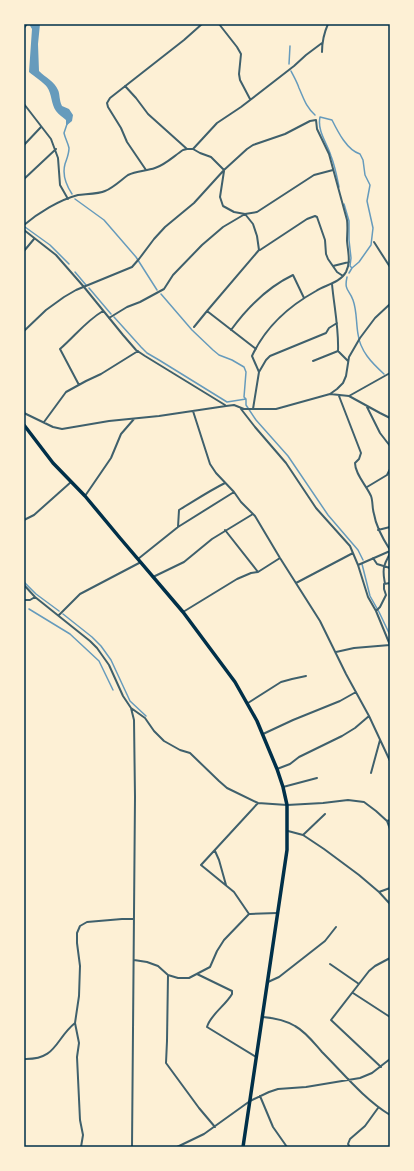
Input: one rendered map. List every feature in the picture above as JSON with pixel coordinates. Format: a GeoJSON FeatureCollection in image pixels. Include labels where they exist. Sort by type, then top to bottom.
{"type":"FeatureCollection","features":[{"type":"Feature","properties":{"kind":"main road"},"geometry":{"type":"LineString","coordinates":[[24,426],[53,464],[85,496],[183,612],[229,672],[257,721],[283,787],[288,806],[287,850],[243,1147]]}},
{"type":"Feature","properties":{"kind":"street"},"geometry":{"type":"LineString","coordinates":[[24,28],[27,24]]}},
{"type":"Feature","properties":{"kind":"street"},"geometry":{"type":"LineString","coordinates":[[146,170],[127,142],[121,128],[108,107],[107,102],[202,24]]}},
{"type":"Feature","properties":{"kind":"street"},"geometry":{"type":"LineString","coordinates":[[219,24],[241,54],[239,74],[240,80],[250,99]]}},
{"type":"Feature","properties":{"kind":"street"},"geometry":{"type":"LineString","coordinates":[[322,52],[323,35],[328,24]]}},
{"type":"Feature","properties":{"kind":"street"},"geometry":{"type":"LineString","coordinates":[[193,149],[217,123],[322,43]]}},
{"type":"Feature","properties":{"kind":"street"},"geometry":{"type":"LineString","coordinates":[[125,86],[148,114],[187,149]]}},
{"type":"Feature","properties":{"kind":"street"},"geometry":{"type":"LineString","coordinates":[[24,106],[51,139],[56,149],[60,185],[68,199]]}},
{"type":"Feature","properties":{"kind":"street"},"geometry":{"type":"LineString","coordinates":[[24,331],[46,310],[64,297],[76,290],[132,267],[165,227],[194,203],[224,170],[247,149],[253,145],[285,134],[310,121],[316,120],[318,129],[329,154],[347,220],[349,262],[343,276],[332,284],[304,298],[279,318],[252,356],[259,372]]}},
{"type":"Feature","properties":{"kind":"street"},"geometry":{"type":"LineString","coordinates":[[24,145],[41,127]]}},
{"type":"Feature","properties":{"kind":"street"},"geometry":{"type":"LineString","coordinates":[[24,179],[56,149]]}},
{"type":"Feature","properties":{"kind":"street"},"geometry":{"type":"LineString","coordinates":[[24,225],[51,206],[76,196],[105,191],[135,172],[159,167],[183,150],[193,149],[211,157],[224,170]]}},
{"type":"Feature","properties":{"kind":"street"},"geometry":{"type":"LineString","coordinates":[[224,170],[220,197],[222,206],[234,212],[245,214],[257,212],[314,176],[333,170]]}},
{"type":"Feature","properties":{"kind":"street"},"geometry":{"type":"LineString","coordinates":[[245,214],[254,224],[259,250]]}},
{"type":"Feature","properties":{"kind":"street"},"geometry":{"type":"LineString","coordinates":[[109,318],[127,307],[164,289],[173,275],[202,245],[223,227],[245,214]]}},
{"type":"Feature","properties":{"kind":"street"},"geometry":{"type":"LineString","coordinates":[[194,327],[259,250],[307,219],[315,216],[317,217],[325,240],[326,254],[332,266],[343,276]]}},
{"type":"Feature","properties":{"kind":"street"},"geometry":{"type":"LineString","coordinates":[[24,230],[56,255],[138,351],[226,406]]}},
{"type":"Feature","properties":{"kind":"street"},"geometry":{"type":"LineString","coordinates":[[24,251],[34,239]]}},
{"type":"Feature","properties":{"kind":"street"},"geometry":{"type":"LineString","coordinates":[[374,242],[390,267]]}},
{"type":"Feature","properties":{"kind":"street"},"geometry":{"type":"LineString","coordinates":[[332,266],[349,262]]}},
{"type":"Feature","properties":{"kind":"street"},"geometry":{"type":"LineString","coordinates":[[231,330],[249,308],[281,280],[293,275],[304,298]]}},
{"type":"Feature","properties":{"kind":"street"},"geometry":{"type":"LineString","coordinates":[[332,284],[333,303],[337,323],[338,351],[348,361]]}},
{"type":"Feature","properties":{"kind":"street"},"geometry":{"type":"LineString","coordinates":[[24,414],[62,429],[109,421],[234,405],[244,409],[276,410],[330,394],[343,383],[346,376],[348,361],[357,342],[375,318],[390,304]]}},
{"type":"Feature","properties":{"kind":"street"},"geometry":{"type":"LineString","coordinates":[[79,385],[60,349],[71,340],[87,322],[103,311]]}},
{"type":"Feature","properties":{"kind":"street"},"geometry":{"type":"LineString","coordinates":[[207,311],[256,349]]}},
{"type":"Feature","properties":{"kind":"street"},"geometry":{"type":"LineString","coordinates":[[251,409],[259,372],[270,356],[326,333],[329,328],[337,323]]}},
{"type":"Feature","properties":{"kind":"street"},"geometry":{"type":"LineString","coordinates":[[44,422],[66,392],[101,374],[138,351]]}},
{"type":"Feature","properties":{"kind":"street"},"geometry":{"type":"LineString","coordinates":[[313,361],[338,351]]}},
{"type":"Feature","properties":{"kind":"street"},"geometry":{"type":"LineString","coordinates":[[349,396],[390,373]]}},
{"type":"Feature","properties":{"kind":"street"},"geometry":{"type":"LineString","coordinates":[[330,394],[349,396],[390,418]]}},
{"type":"Feature","properties":{"kind":"street"},"geometry":{"type":"LineString","coordinates":[[340,396],[361,453],[359,459],[355,463],[355,467],[372,498],[378,530],[390,551]]}},
{"type":"Feature","properties":{"kind":"street"},"geometry":{"type":"LineString","coordinates":[[367,406],[380,433],[390,446]]}},
{"type":"Feature","properties":{"kind":"street"},"geometry":{"type":"LineString","coordinates":[[241,408],[286,463],[316,508],[350,546],[358,565],[368,597],[376,611],[390,645],[354,648],[335,652]]}},
{"type":"Feature","properties":{"kind":"street"},"geometry":{"type":"LineString","coordinates":[[193,411],[210,464],[241,502],[254,514],[320,621],[390,761]]}},
{"type":"Feature","properties":{"kind":"street"},"geometry":{"type":"LineString","coordinates":[[85,496],[110,458],[121,434],[135,418]]}},
{"type":"Feature","properties":{"kind":"street"},"geometry":{"type":"LineString","coordinates":[[367,487],[387,475],[390,469]]}},
{"type":"Feature","properties":{"kind":"street"},"geometry":{"type":"LineString","coordinates":[[24,520],[34,515],[71,482]]}},
{"type":"Feature","properties":{"kind":"street"},"geometry":{"type":"LineString","coordinates":[[178,527],[179,510],[225,482]]}},
{"type":"Feature","properties":{"kind":"street"},"geometry":{"type":"LineString","coordinates":[[59,615],[80,594],[139,561],[178,527],[234,492]]}},
{"type":"Feature","properties":{"kind":"street"},"geometry":{"type":"LineString","coordinates":[[153,577],[184,562],[212,539],[254,514]]}},
{"type":"Feature","properties":{"kind":"street"},"geometry":{"type":"LineString","coordinates":[[378,530],[390,527]]}},
{"type":"Feature","properties":{"kind":"street"},"geometry":{"type":"LineString","coordinates":[[226,530],[258,572]]}},
{"type":"Feature","properties":{"kind":"street"},"geometry":{"type":"LineString","coordinates":[[358,565],[390,551]]}},
{"type":"Feature","properties":{"kind":"street"},"geometry":{"type":"LineString","coordinates":[[376,611],[380,607],[386,595],[384,589],[384,567],[390,551]]}},
{"type":"Feature","properties":{"kind":"street"},"geometry":{"type":"LineString","coordinates":[[296,583],[353,552]]}},
{"type":"Feature","properties":{"kind":"street"},"geometry":{"type":"LineString","coordinates":[[183,612],[237,579],[251,573],[258,572],[280,558]]}},
{"type":"Feature","properties":{"kind":"street"},"geometry":{"type":"LineString","coordinates":[[373,558],[377,564],[390,568]]}},
{"type":"Feature","properties":{"kind":"street"},"geometry":{"type":"LineString","coordinates":[[385,584],[390,583]]}},
{"type":"Feature","properties":{"kind":"street"},"geometry":{"type":"LineString","coordinates":[[24,585],[35,597],[59,615],[97,648],[109,665],[131,708],[134,720],[132,1147]]}},
{"type":"Feature","properties":{"kind":"street"},"geometry":{"type":"LineString","coordinates":[[24,600],[30,600],[35,597]]}},
{"type":"Feature","properties":{"kind":"street"},"geometry":{"type":"LineString","coordinates":[[248,703],[281,682],[292,678],[306,676]]}},
{"type":"Feature","properties":{"kind":"street"},"geometry":{"type":"LineString","coordinates":[[262,735],[293,720],[340,701],[356,692]]}},
{"type":"Feature","properties":{"kind":"street"},"geometry":{"type":"LineString","coordinates":[[131,708],[145,718],[154,731],[164,741],[180,750],[190,753],[227,788],[258,803],[288,806],[348,800],[364,802],[388,821],[390,828]]}},
{"type":"Feature","properties":{"kind":"street"},"geometry":{"type":"LineString","coordinates":[[277,769],[290,764],[298,757],[342,736],[355,728],[368,716]]}},
{"type":"Feature","properties":{"kind":"street"},"geometry":{"type":"LineString","coordinates":[[370,773],[380,740]]}},
{"type":"Feature","properties":{"kind":"street"},"geometry":{"type":"LineString","coordinates":[[283,787],[317,778]]}},
{"type":"Feature","properties":{"kind":"street"},"geometry":{"type":"LineString","coordinates":[[249,914],[234,892],[201,865],[258,803]]}},
{"type":"Feature","properties":{"kind":"street"},"geometry":{"type":"LineString","coordinates":[[303,835],[325,814]]}},
{"type":"Feature","properties":{"kind":"street"},"geometry":{"type":"LineString","coordinates":[[288,831],[303,835],[347,866],[379,892],[390,904]]}},
{"type":"Feature","properties":{"kind":"street"},"geometry":{"type":"LineString","coordinates":[[215,851],[226,886]]}},
{"type":"Feature","properties":{"kind":"street"},"geometry":{"type":"LineString","coordinates":[[379,892],[390,888]]}},
{"type":"Feature","properties":{"kind":"street"},"geometry":{"type":"LineString","coordinates":[[134,960],[147,962],[158,966],[168,975],[178,978],[189,978],[210,967],[216,951],[224,940],[249,914],[278,912]]}},
{"type":"Feature","properties":{"kind":"street"},"geometry":{"type":"LineString","coordinates":[[81,1147],[83,1135],[80,1120],[77,1057],[79,1043],[75,1023],[79,996],[80,966],[77,933],[80,926],[87,922],[122,919],[134,920]]}},
{"type":"Feature","properties":{"kind":"street"},"geometry":{"type":"LineString","coordinates":[[268,982],[279,977],[325,941],[336,927]]}},
{"type":"Feature","properties":{"kind":"street"},"geometry":{"type":"LineString","coordinates":[[381,1067],[331,1020],[369,971],[390,958]]}},
{"type":"Feature","properties":{"kind":"street"},"geometry":{"type":"LineString","coordinates":[[330,964],[359,984]]}},
{"type":"Feature","properties":{"kind":"street"},"geometry":{"type":"LineString","coordinates":[[197,973],[232,991],[229,1000],[210,1021],[207,1027],[256,1057]]}},
{"type":"Feature","properties":{"kind":"street"},"geometry":{"type":"LineString","coordinates":[[168,975],[166,1063],[215,1127]]}},
{"type":"Feature","properties":{"kind":"street"},"geometry":{"type":"LineString","coordinates":[[353,993],[390,1017]]}},
{"type":"Feature","properties":{"kind":"street"},"geometry":{"type":"LineString","coordinates":[[263,1017],[283,1020],[296,1026],[362,1094],[390,1115]]}},
{"type":"Feature","properties":{"kind":"street"},"geometry":{"type":"LineString","coordinates":[[24,1058],[31,1059],[52,1052],[67,1029],[75,1023]]}},
{"type":"Feature","properties":{"kind":"street"},"geometry":{"type":"LineString","coordinates":[[177,1147],[215,1127],[250,1101],[269,1092],[278,1089],[306,1087],[360,1078],[372,1073],[390,1059]]}},
{"type":"Feature","properties":{"kind":"street"},"geometry":{"type":"LineString","coordinates":[[260,1096],[273,1127],[287,1147]]}},
{"type":"Feature","properties":{"kind":"street"},"geometry":{"type":"LineString","coordinates":[[350,1147],[348,1144],[350,1139],[365,1126],[379,1108]]}},
{"type":"Feature","properties":{"kind":"water"},"geometry":{"type":"Polygon","coordinates":[[[29,24],[40,24],[38,44],[39,71],[55,84],[59,92],[62,106],[69,109],[73,115],[72,121],[66,126],[66,120],[58,114],[54,108],[47,87],[29,72],[32,29],[29,24]]]}},
{"type":"Feature","properties":{"kind":"waterway"},"geometry":{"type":"LineString","coordinates":[[289,64],[290,46]]}},
{"type":"Feature","properties":{"kind":"waterway"},"geometry":{"type":"LineString","coordinates":[[291,71],[309,109],[315,115]]}},
{"type":"Feature","properties":{"kind":"waterway"},"geometry":{"type":"LineString","coordinates":[[339,187],[336,172],[321,132],[319,122],[320,117],[332,120],[347,145],[355,152],[360,154],[363,160],[365,175],[370,185],[367,201],[373,228],[371,245],[349,273]]}},
{"type":"Feature","properties":{"kind":"waterway"},"geometry":{"type":"LineString","coordinates":[[67,124],[64,133],[69,150],[65,164],[64,176],[72,194]]}},
{"type":"Feature","properties":{"kind":"waterway"},"geometry":{"type":"LineString","coordinates":[[75,199],[104,220],[136,257],[157,290]]}},
{"type":"Feature","properties":{"kind":"waterway"},"geometry":{"type":"LineString","coordinates":[[344,204],[349,221],[350,266],[352,268]]}},
{"type":"Feature","properties":{"kind":"waterway"},"geometry":{"type":"LineString","coordinates":[[25,227],[50,245],[69,264]]}},
{"type":"Feature","properties":{"kind":"waterway"},"geometry":{"type":"LineString","coordinates":[[75,272],[86,285]]}},
{"type":"Feature","properties":{"kind":"waterway"},"geometry":{"type":"LineString","coordinates":[[347,277],[347,288],[354,304],[361,346],[371,361],[384,374]]}},
{"type":"Feature","properties":{"kind":"waterway"},"geometry":{"type":"LineString","coordinates":[[89,288],[111,314]]}},
{"type":"Feature","properties":{"kind":"waterway"},"geometry":{"type":"LineString","coordinates":[[161,294],[192,330],[213,350],[219,355],[244,367],[246,372],[244,397],[246,399],[246,405],[256,420],[288,456],[328,515],[358,550],[363,560]]}},
{"type":"Feature","properties":{"kind":"waterway"},"geometry":{"type":"LineString","coordinates":[[114,317],[147,353],[227,402],[246,399]]}},
{"type":"Feature","properties":{"kind":"waterway"},"geometry":{"type":"LineString","coordinates":[[362,564],[370,596],[390,635]]}},
{"type":"Feature","properties":{"kind":"waterway"},"geometry":{"type":"LineString","coordinates":[[24,582],[36,594],[59,611]]}},
{"type":"Feature","properties":{"kind":"waterway"},"geometry":{"type":"LineString","coordinates":[[29,609],[70,634],[99,661],[113,690]]}},
{"type":"Feature","properties":{"kind":"waterway"},"geometry":{"type":"LineString","coordinates":[[63,614],[101,646],[111,660],[130,701],[146,716]]}}]}
